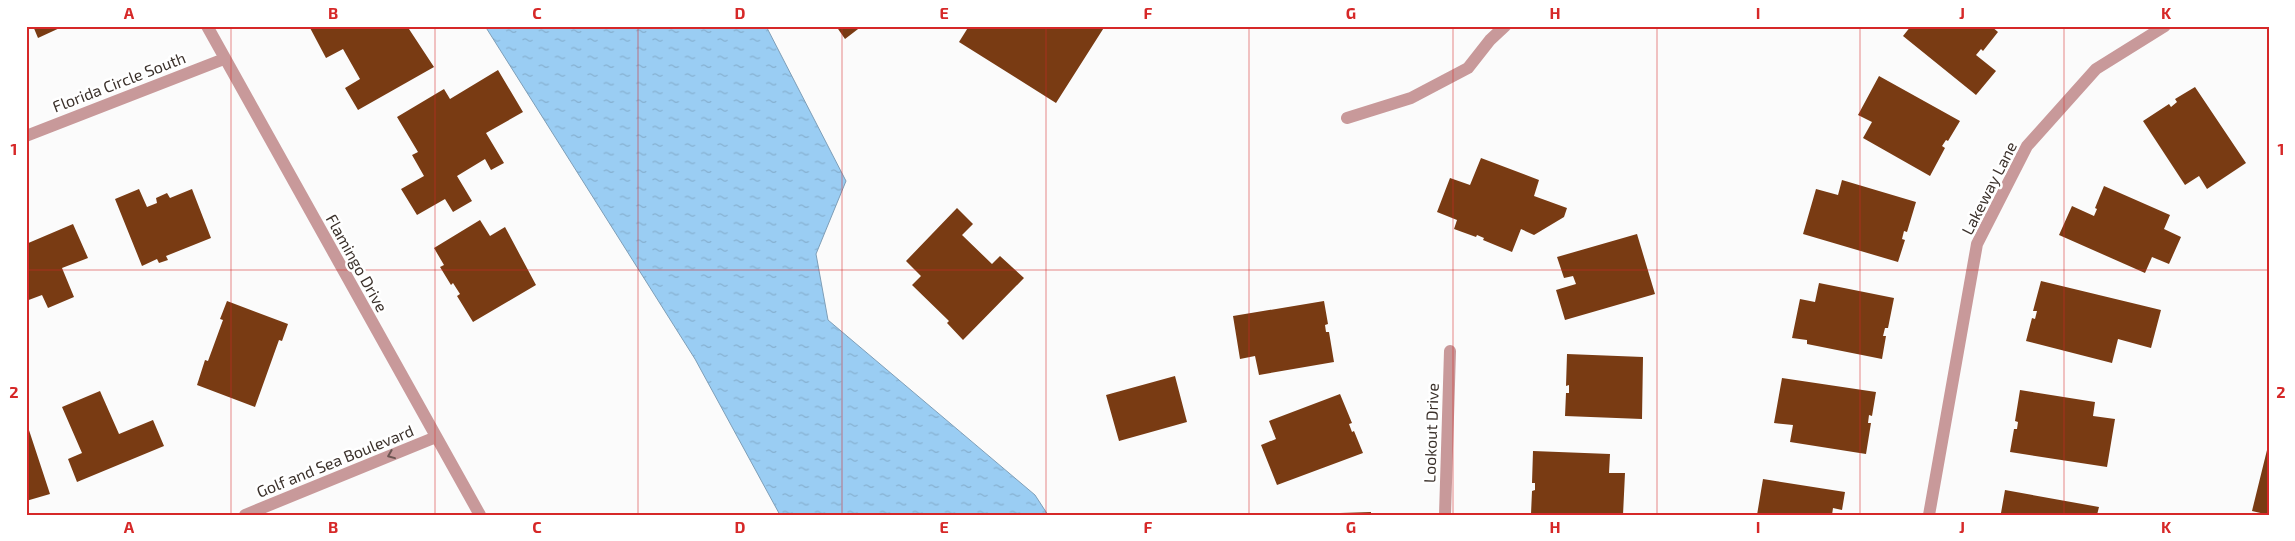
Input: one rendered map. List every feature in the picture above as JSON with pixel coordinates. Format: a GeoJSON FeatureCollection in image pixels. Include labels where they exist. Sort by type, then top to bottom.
{"type":"FeatureCollection","features":[{"type":"Feature","properties":{"kind":"street","name":"Flamingo Drive"},"geometry":{"type":"LineString","coordinates":[[207,26],[436,437],[475,513]]}},
{"type":"Feature","properties":{"kind":"street"},"geometry":{"type":"LineString","coordinates":[[1347,118],[1411,98],[1468,68],[1490,40],[1506,26]]}},
{"type":"Feature","properties":{"kind":"street","name":"Lakeway Lane"},"geometry":{"type":"LineString","coordinates":[[1930,515],[1977,244],[2027,146],[2096,69],[2166,26]]}},
{"type":"Feature","properties":{"kind":"street","name":"Florida Circle South"},"geometry":{"type":"LineString","coordinates":[[26,136],[224,59]]}},
{"type":"Feature","properties":{"kind":"street","name":"Lookout Drive"},"geometry":{"type":"LineString","coordinates":[[1445,515],[1450,352]]}},
{"type":"Feature","properties":{"kind":"street","name":"Golf and Sea Boulevard"},"geometry":{"type":"LineString","coordinates":[[245,515],[436,437]]}},
{"type":"Feature","properties":{"kind":"water"},"geometry":{"type":"Polygon","coordinates":[[[485,26],[766,26],[846,181],[816,254],[828,320],[1035,495],[1048,515],[780,515],[695,359],[485,26]]]}},
{"type":"Feature","properties":{"kind":"building"},"geometry":{"type":"Polygon","coordinates":[[[33,26],[64,26],[38,38],[33,26]]]}},
{"type":"Feature","properties":{"kind":"building"},"geometry":{"type":"Polygon","coordinates":[[[309,26],[407,26],[434,67],[358,110],[345,88],[360,79],[343,49],[326,58],[309,26]]]}},
{"type":"Feature","properties":{"kind":"building"},"geometry":{"type":"Polygon","coordinates":[[[836,26],[862,26],[845,39],[836,26]]]}},
{"type":"Feature","properties":{"kind":"building"},"geometry":{"type":"Polygon","coordinates":[[[969,26],[1105,26],[1056,103],[959,42],[969,26]]]}},
{"type":"Feature","properties":{"kind":"building"},"geometry":{"type":"Polygon","coordinates":[[[1911,26],[1991,26],[1998,32],[1983,51],[1981,49],[1976,55],[1996,71],[1976,95],[1903,36],[1911,26]]]}},
{"type":"Feature","properties":{"kind":"building"},"geometry":{"type":"Polygon","coordinates":[[[498,70],[523,112],[486,133],[504,163],[491,170],[485,159],[457,176],[472,201],[453,212],[445,199],[417,215],[401,189],[424,176],[412,155],[418,152],[397,117],[444,89],[450,99],[498,70]]]}},
{"type":"Feature","properties":{"kind":"building"},"geometry":{"type":"Polygon","coordinates":[[[1879,76],[1960,121],[1948,141],[1946,140],[1942,146],[1945,148],[1930,176],[1863,138],[1872,122],[1858,115],[1879,76]]]}},
{"type":"Feature","properties":{"kind":"building"},"geometry":{"type":"Polygon","coordinates":[[[2195,87],[2246,163],[2207,189],[2199,176],[2185,185],[2143,121],[2169,104],[2171,107],[2177,102],[2175,99],[2195,87]]]}},
{"type":"Feature","properties":{"kind":"building"},"geometry":{"type":"Polygon","coordinates":[[[1481,158],[1539,180],[1534,196],[1567,208],[1564,217],[1534,235],[1521,229],[1512,252],[1483,240],[1484,238],[1477,235],[1476,237],[1454,229],[1457,220],[1437,212],[1450,178],[1470,185],[1481,158]]]}},
{"type":"Feature","properties":{"kind":"building"},"geometry":{"type":"Polygon","coordinates":[[[1842,180],[1916,202],[1907,232],[1904,231],[1902,239],[1905,240],[1898,262],[1803,234],[1816,189],[1838,195],[1842,180]]]}},
{"type":"Feature","properties":{"kind":"building"},"geometry":{"type":"Polygon","coordinates":[[[2104,186],[2170,215],[2164,229],[2181,237],[2169,264],[2152,257],[2145,273],[2059,235],[2072,206],[2094,216],[2097,209],[2095,208],[2104,186]]]}},
{"type":"Feature","properties":{"kind":"building"},"geometry":{"type":"Polygon","coordinates":[[[139,189],[147,207],[157,203],[156,198],[167,193],[170,198],[192,189],[211,238],[166,256],[168,260],[159,263],[157,259],[142,266],[115,199],[139,189]]]}},
{"type":"Feature","properties":{"kind":"building"},"geometry":{"type":"Polygon","coordinates":[[[957,208],[973,224],[962,235],[992,264],[1000,256],[1024,278],[963,340],[947,323],[949,321],[912,285],[921,276],[906,261],[957,208]]]}},
{"type":"Feature","properties":{"kind":"building"},"geometry":{"type":"Polygon","coordinates":[[[480,220],[490,236],[505,227],[536,285],[473,322],[457,296],[460,294],[453,283],[451,285],[440,267],[444,265],[434,248],[480,220]]]}},
{"type":"Feature","properties":{"kind":"building"},"geometry":{"type":"Polygon","coordinates":[[[73,224],[88,258],[62,268],[74,297],[48,308],[42,295],[26,301],[26,244],[73,224]]]}},
{"type":"Feature","properties":{"kind":"building"},"geometry":{"type":"Polygon","coordinates":[[[1637,234],[1655,294],[1565,320],[1556,290],[1576,284],[1573,276],[1564,278],[1557,257],[1637,234]]]}},
{"type":"Feature","properties":{"kind":"building"},"geometry":{"type":"Polygon","coordinates":[[[2041,281],[2161,310],[2151,348],[2118,339],[2112,363],[2026,341],[2032,318],[2035,319],[2037,311],[2033,311],[2041,281]]]}},
{"type":"Feature","properties":{"kind":"building"},"geometry":{"type":"Polygon","coordinates":[[[1819,283],[1894,298],[1888,328],[1885,328],[1883,336],[1886,336],[1882,359],[1807,344],[1807,340],[1792,338],[1800,299],[1815,302],[1819,283]]]}},
{"type":"Feature","properties":{"kind":"building"},"geometry":{"type":"Polygon","coordinates":[[[227,301],[288,324],[282,341],[279,340],[255,407],[197,385],[205,360],[208,361],[223,320],[220,319],[227,301]]]}},
{"type":"Feature","properties":{"kind":"building"},"geometry":{"type":"Polygon","coordinates":[[[1324,301],[1328,324],[1325,325],[1326,332],[1329,332],[1334,362],[1259,375],[1255,356],[1240,359],[1233,316],[1324,301]]]}},
{"type":"Feature","properties":{"kind":"building"},"geometry":{"type":"Polygon","coordinates":[[[1567,354],[1643,357],[1642,419],[1565,416],[1566,393],[1569,393],[1569,385],[1566,386],[1567,354]]]}},
{"type":"Feature","properties":{"kind":"building"},"geometry":{"type":"Polygon","coordinates":[[[1175,376],[1187,422],[1119,441],[1106,395],[1175,376]]]}},
{"type":"Feature","properties":{"kind":"building"},"geometry":{"type":"Polygon","coordinates":[[[1782,378],[1876,392],[1872,416],[1869,415],[1868,423],[1871,423],[1866,454],[1790,442],[1793,425],[1774,423],[1782,378]]]}},
{"type":"Feature","properties":{"kind":"building"},"geometry":{"type":"Polygon","coordinates":[[[2020,390],[2095,402],[2093,416],[2115,419],[2107,467],[2010,452],[2014,429],[2017,429],[2018,422],[2015,421],[2020,390]]]}},
{"type":"Feature","properties":{"kind":"building"},"geometry":{"type":"Polygon","coordinates":[[[100,391],[119,434],[153,420],[164,446],[77,482],[68,459],[82,453],[62,407],[100,391]]]}},
{"type":"Feature","properties":{"kind":"building"},"geometry":{"type":"Polygon","coordinates":[[[1340,394],[1352,423],[1349,424],[1352,432],[1354,431],[1363,453],[1277,485],[1261,445],[1276,439],[1269,421],[1340,394]]]}},
{"type":"Feature","properties":{"kind":"building"},"geometry":{"type":"Polygon","coordinates":[[[26,421],[50,494],[26,501],[26,421]]]}},
{"type":"Feature","properties":{"kind":"building"},"geometry":{"type":"Polygon","coordinates":[[[2267,450],[2269,450],[2269,515],[2252,511],[2267,450]]]}},
{"type":"Feature","properties":{"kind":"building"},"geometry":{"type":"Polygon","coordinates":[[[1533,451],[1610,454],[1609,473],[1625,473],[1623,515],[1531,514],[1532,491],[1535,490],[1535,483],[1532,483],[1533,451]]]}},
{"type":"Feature","properties":{"kind":"building"},"geometry":{"type":"Polygon","coordinates":[[[1763,479],[1845,492],[1842,510],[1833,508],[1832,515],[1757,515],[1763,479]]]}},
{"type":"Feature","properties":{"kind":"building"},"geometry":{"type":"Polygon","coordinates":[[[2005,490],[2099,507],[2097,515],[2004,515],[2001,513],[2005,490]]]}},
{"type":"Feature","properties":{"kind":"building"},"geometry":{"type":"Polygon","coordinates":[[[1371,512],[1371,515],[1340,515],[1340,513],[1371,512]]]}}]}
